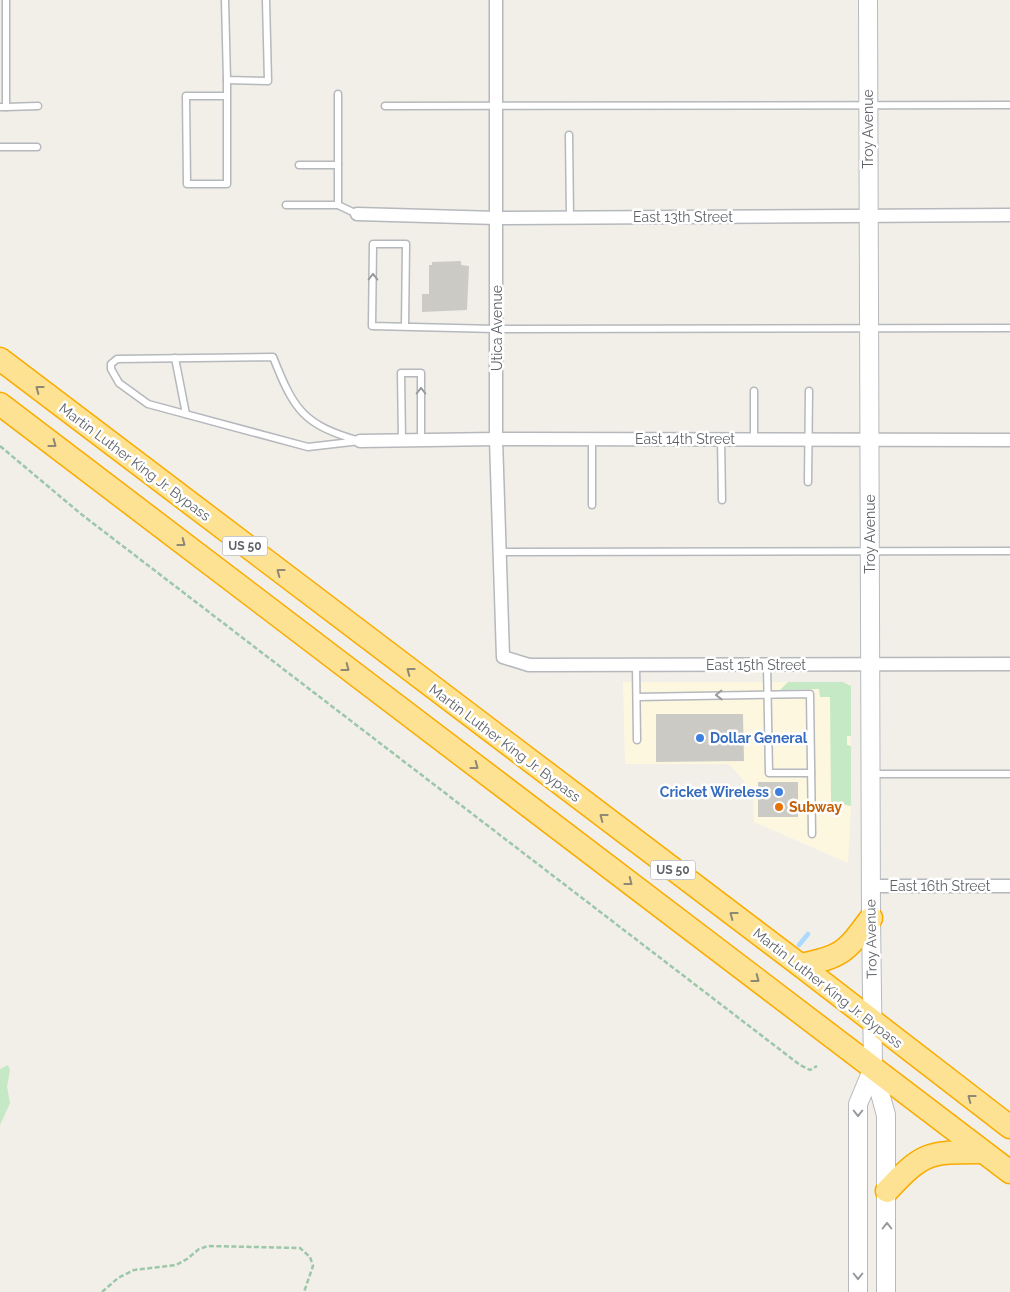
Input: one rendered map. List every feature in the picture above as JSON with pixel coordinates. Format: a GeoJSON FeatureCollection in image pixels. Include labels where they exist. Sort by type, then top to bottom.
{"type":"FeatureCollection","features":[{"type":"Feature","properties":{"kind":"highway","name":"Martin Luther King Jr. Bypass"},"geometry":{"type":"LineString","coordinates":[[0,360],[800,965],[1010,1128]]}},
{"type":"Feature","properties":{"kind":"highway","name":"US 50"},"geometry":{"type":"LineString","coordinates":[[0,404],[1010,1172]]}},
{"type":"Feature","properties":{"kind":"highway"},"geometry":{"type":"LineString","coordinates":[[800,965],[836,956],[851,946],[870,918]]}},
{"type":"Feature","properties":{"kind":"highway"},"geometry":{"type":"LineString","coordinates":[[887,1191],[907,1169],[923,1158],[940,1152],[983,1152]]}},
{"type":"Feature","properties":{"kind":"street","name":"Utica Avenue"},"geometry":{"type":"LineString","coordinates":[[496,0],[496,439],[503,657]]}},
{"type":"Feature","properties":{"kind":"street","name":"Troy Avenue"},"geometry":{"type":"LineString","coordinates":[[868,0],[871,665],[870,918],[873,1068],[886,1115],[886,1292]]}},
{"type":"Feature","properties":{"kind":"street","name":"East 13th Street"},"geometry":{"type":"LineString","coordinates":[[357,214],[497,218],[1010,216]]}},
{"type":"Feature","properties":{"kind":"street","name":"East 14th Street"},"geometry":{"type":"LineString","coordinates":[[360,441],[496,439],[1010,440]]}},
{"type":"Feature","properties":{"kind":"street","name":"East 15th Street"},"geometry":{"type":"LineString","coordinates":[[503,657],[529,665],[1010,664]]}},
{"type":"Feature","properties":{"kind":"street","name":"East 16th Street"},"geometry":{"type":"LineString","coordinates":[[870,886],[1010,886]]}},
{"type":"Feature","properties":{"kind":"street","name":"Troy Avenue"},"geometry":{"type":"LineString","coordinates":[[858,1292],[858,1104],[873,1068]]}},
{"type":"Feature","properties":{"kind":"lane"},"geometry":{"type":"LineString","coordinates":[[6,0],[3,107],[38,106]]}},
{"type":"Feature","properties":{"kind":"lane"},"geometry":{"type":"LineString","coordinates":[[226,0],[227,80],[227,96],[227,184],[187,184],[186,96],[227,96]]}},
{"type":"Feature","properties":{"kind":"lane"},"geometry":{"type":"LineString","coordinates":[[227,80],[268,81],[266,0]]}},
{"type":"Feature","properties":{"kind":"lane"},"geometry":{"type":"LineString","coordinates":[[338,94],[338,205]]}},
{"type":"Feature","properties":{"kind":"lane"},"geometry":{"type":"LineString","coordinates":[[385,106],[1010,105]]}},
{"type":"Feature","properties":{"kind":"lane"},"geometry":{"type":"LineString","coordinates":[[569,135],[570,218]]}},
{"type":"Feature","properties":{"kind":"lane"},"geometry":{"type":"LineString","coordinates":[[0,147],[37,146]]}},
{"type":"Feature","properties":{"kind":"lane"},"geometry":{"type":"LineString","coordinates":[[299,165],[338,165]]}},
{"type":"Feature","properties":{"kind":"lane"},"geometry":{"type":"LineString","coordinates":[[286,205],[338,205],[357,214]]}},
{"type":"Feature","properties":{"kind":"lane"},"geometry":{"type":"LineString","coordinates":[[405,327],[406,244],[373,244],[372,326],[405,327],[496,329],[1010,328]]}},
{"type":"Feature","properties":{"kind":"lane"},"geometry":{"type":"LineString","coordinates":[[273,357],[285,387],[305,417],[336,434],[360,441],[308,447],[148,404],[120,383],[111,370],[111,364],[116,358],[273,357]]}},
{"type":"Feature","properties":{"kind":"lane"},"geometry":{"type":"LineString","coordinates":[[175,358],[186,414]]}},
{"type":"Feature","properties":{"kind":"lane"},"geometry":{"type":"LineString","coordinates":[[402,440],[401,373],[420,372],[421,440]]}},
{"type":"Feature","properties":{"kind":"lane"},"geometry":{"type":"LineString","coordinates":[[754,391],[754,439]]}},
{"type":"Feature","properties":{"kind":"lane"},"geometry":{"type":"LineString","coordinates":[[808,482],[809,391]]}},
{"type":"Feature","properties":{"kind":"lane"},"geometry":{"type":"LineString","coordinates":[[592,439],[592,505]]}},
{"type":"Feature","properties":{"kind":"lane"},"geometry":{"type":"LineString","coordinates":[[721,439],[722,500]]}},
{"type":"Feature","properties":{"kind":"lane"},"geometry":{"type":"LineString","coordinates":[[500,552],[1010,551]]}},
{"type":"Feature","properties":{"kind":"lane"},"geometry":{"type":"LineString","coordinates":[[636,665],[637,740]]}},
{"type":"Feature","properties":{"kind":"lane"},"geometry":{"type":"LineString","coordinates":[[767,665],[769,773],[811,773]]}},
{"type":"Feature","properties":{"kind":"lane"},"geometry":{"type":"LineString","coordinates":[[637,697],[810,694],[812,834]]}},
{"type":"Feature","properties":{"kind":"lane"},"geometry":{"type":"LineString","coordinates":[[870,774],[1010,774]]}},
{"type":"Feature","properties":{"kind":"path"},"geometry":{"type":"LineString","coordinates":[[0,446],[81,514],[800,1065],[810,1070],[817,1066]]}},
{"type":"Feature","properties":{"kind":"path"},"geometry":{"type":"LineString","coordinates":[[102,1292],[118,1278],[134,1270],[176,1265],[202,1247],[257,1246],[296,1248],[304,1251],[310,1257],[313,1266],[304,1292]]}},
{"type":"Feature","properties":{"kind":"shaded area"},"geometry":{"type":"Polygon","coordinates":[[[623,682],[843,682],[850,684],[851,806],[848,863],[754,822],[753,791],[729,764],[625,764],[623,682]]]}},
{"type":"Feature","properties":{"kind":"green space"},"geometry":{"type":"Polygon","coordinates":[[[788,682],[843,682],[851,686],[851,736],[847,736],[847,745],[851,746],[851,806],[831,802],[830,697],[820,697],[819,689],[780,690],[788,682]]]}},
{"type":"Feature","properties":{"kind":"green space"},"geometry":{"type":"Polygon","coordinates":[[[8,1065],[10,1070],[7,1087],[10,1103],[0,1125],[0,1069],[8,1065]]]}},
{"type":"Feature","properties":{"kind":"building"},"geometry":{"type":"Polygon","coordinates":[[[461,261],[461,265],[469,266],[467,310],[422,312],[422,294],[429,294],[429,265],[432,265],[432,262],[461,261]]]}},
{"type":"Feature","properties":{"kind":"building"},"geometry":{"type":"Polygon","coordinates":[[[656,714],[743,714],[744,761],[656,762],[656,714]]]}},
{"type":"Feature","properties":{"kind":"building"},"geometry":{"type":"Polygon","coordinates":[[[758,782],[798,782],[798,817],[758,817],[758,782]]]}},
{"type":"Feature","properties":{"kind":"waterway"},"geometry":{"type":"LineString","coordinates":[[799,945],[808,934]]}},
{"type":"Feature","properties":{"kind":"place","name":"Dollar General"},"geometry":{"type":"Point","coordinates":[700,738]}},
{"type":"Feature","properties":{"kind":"place","name":"Cricket Wireless"},"geometry":{"type":"Point","coordinates":[779,792]}},
{"type":"Feature","properties":{"kind":"place","name":"Subway"},"geometry":{"type":"Point","coordinates":[779,807]}}]}
